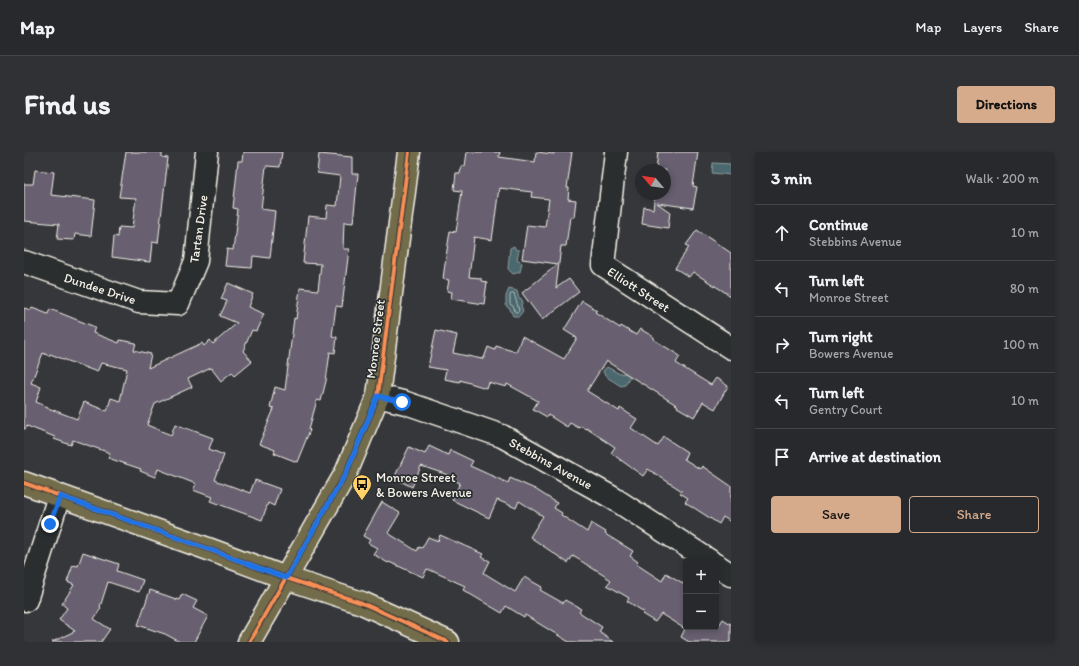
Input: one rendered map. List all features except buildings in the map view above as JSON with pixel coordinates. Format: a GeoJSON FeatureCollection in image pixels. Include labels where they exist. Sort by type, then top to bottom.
{"type":"FeatureCollection","features":[{"type":"Feature","properties":{"kind":"main road","name":"Monroe Street"},"geometry":{"type":"LineString","coordinates":[[249,642],[346,473],[378,396],[409,152]]}},
{"type":"Feature","properties":{"kind":"main road"},"geometry":{"type":"LineString","coordinates":[[24,483],[286,578],[362,603],[448,642]]}},
{"type":"Feature","properties":{"kind":"street","name":"Tartan Drive"},"geometry":{"type":"LineString","coordinates":[[178,304],[196,261],[207,152]]}},
{"type":"Feature","properties":{"kind":"street","name":"Elliott Street"},"geometry":{"type":"LineString","coordinates":[[616,152],[602,265],[731,348]]}},
{"type":"Feature","properties":{"kind":"street","name":"Dundee Drive"},"geometry":{"type":"LineString","coordinates":[[24,262],[139,302],[178,304]]}},
{"type":"Feature","properties":{"kind":"street","name":"Stebbins Avenue"},"geometry":{"type":"LineString","coordinates":[[378,396],[406,403],[502,436],[614,498],[705,558]]}},
{"type":"Feature","properties":{"kind":"street"},"geometry":{"type":"LineString","coordinates":[[26,600],[60,496]]}},
{"type":"Feature","properties":{"kind":"street"},"geometry":{"type":"LineString","coordinates":[[719,567],[731,575]]}},
{"type":"Feature","properties":{"kind":"water"},"geometry":{"type":"Polygon","coordinates":[[[713,163],[731,164],[731,175],[712,173],[713,163]]]}},
{"type":"Feature","properties":{"kind":"water"},"geometry":{"type":"Polygon","coordinates":[[[514,246],[516,250],[519,250],[517,260],[522,263],[520,272],[513,274],[508,269],[510,248],[514,246]]]}},
{"type":"Feature","properties":{"kind":"water"},"geometry":{"type":"Polygon","coordinates":[[[509,289],[517,291],[519,299],[523,302],[521,305],[523,311],[519,316],[513,316],[510,309],[506,306],[506,296],[509,289]]]}},
{"type":"Feature","properties":{"kind":"water"},"geometry":{"type":"Polygon","coordinates":[[[607,367],[620,374],[625,373],[630,376],[625,385],[621,386],[605,376],[603,371],[607,367]]]}},
{"type":"Feature","properties":{"kind":"cycle path"},"geometry":{"type":"LineString","coordinates":[[249,642],[346,473],[378,396],[409,152]]}},
{"type":"Feature","properties":{"kind":"cycle path"},"geometry":{"type":"LineString","coordinates":[[24,483],[286,578],[362,603],[448,642]]}},
{"type":"Feature","properties":{"kind":"place","name":"Monroe Street & Bowers Avenue"},"geometry":{"type":"Point","coordinates":[362,501]}},
{"type":"Feature","properties":{"kind":"route"},"geometry":{"type":"LineString","coordinates":[[50,524],[60,496],[286,578],[346,473],[378,396],[402,402]]}}]}
